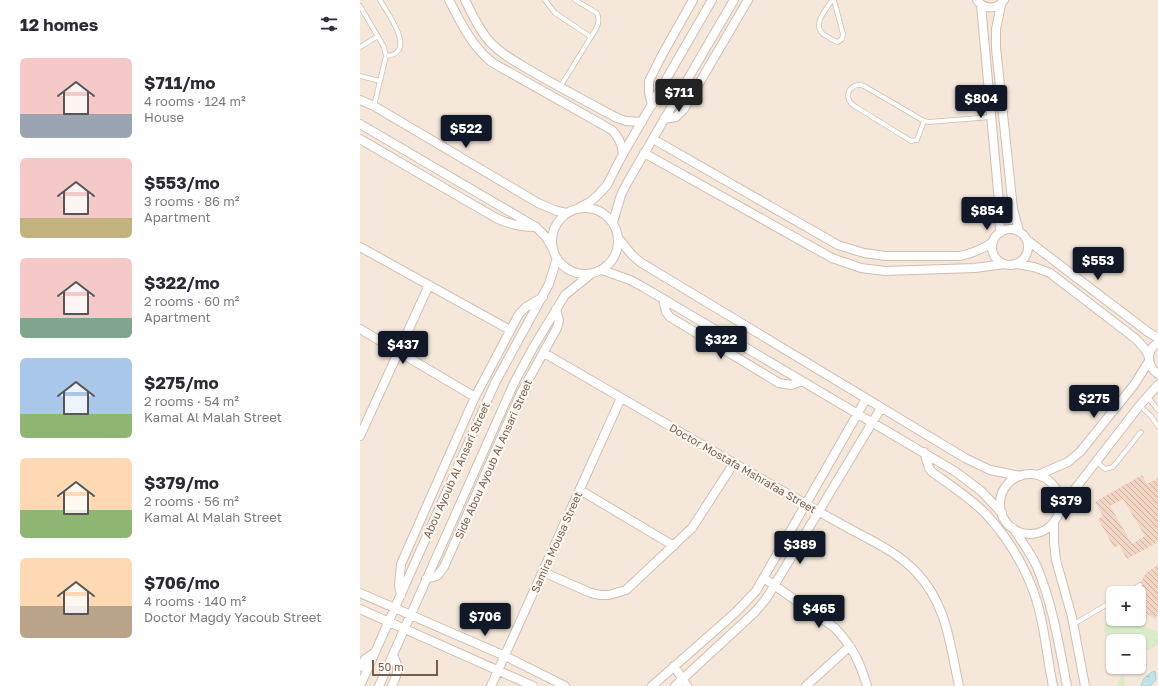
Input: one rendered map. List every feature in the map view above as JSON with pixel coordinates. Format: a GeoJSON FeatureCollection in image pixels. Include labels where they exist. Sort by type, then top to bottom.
{"type":"FeatureCollection","features":[{"type":"Feature","properties":{"kind":"street"},"geometry":{"type":"LineString","coordinates":[[449,0],[469,36],[484,56],[502,69],[612,130],[622,145],[623,154]]}},
{"type":"Feature","properties":{"kind":"street"},"geometry":{"type":"LineString","coordinates":[[465,0],[488,40],[499,51],[560,88],[617,118],[626,121],[642,122]]}},
{"type":"Feature","properties":{"kind":"street"},"geometry":{"type":"LineString","coordinates":[[652,105],[649,93],[649,81],[693,0]]}},
{"type":"Feature","properties":{"kind":"street"},"geometry":{"type":"LineString","coordinates":[[553,249],[552,239],[554,229],[559,220],[567,213],[590,202],[603,190],[712,0]]}},
{"type":"Feature","properties":{"kind":"street"},"geometry":{"type":"LineString","coordinates":[[613,222],[621,195],[652,139],[734,0]]}},
{"type":"Feature","properties":{"kind":"street"},"geometry":{"type":"LineString","coordinates":[[664,119],[676,118],[684,110],[748,0]]}},
{"type":"Feature","properties":{"kind":"street"},"geometry":{"type":"LineString","coordinates":[[979,2],[991,8],[1002,2]]}},
{"type":"Feature","properties":{"kind":"street"},"geometry":{"type":"LineString","coordinates":[[979,2],[999,202],[1000,233]]}},
{"type":"Feature","properties":{"kind":"street"},"geometry":{"type":"LineString","coordinates":[[1002,2],[996,28],[996,48],[1013,209],[1019,231],[1027,240],[1158,338]]}},
{"type":"Feature","properties":{"kind":"street"},"geometry":{"type":"LineString","coordinates":[[360,100],[374,106],[538,203],[557,211],[567,213]]}},
{"type":"Feature","properties":{"kind":"street"},"geometry":{"type":"LineString","coordinates":[[360,124],[536,227],[546,237],[557,258],[568,270],[583,274],[591,274],[602,270],[609,265],[614,258],[618,250],[619,238]]}},
{"type":"Feature","properties":{"kind":"street"},"geometry":{"type":"LineString","coordinates":[[360,139],[508,224],[522,227],[536,227]]}},
{"type":"Feature","properties":{"kind":"street"},"geometry":{"type":"LineString","coordinates":[[652,139],[796,222],[838,245],[854,250],[885,256],[960,256],[972,254],[984,249],[993,242],[1000,233],[1009,229],[1019,231]]}},
{"type":"Feature","properties":{"kind":"street"},"geometry":{"type":"LineString","coordinates":[[644,154],[832,258],[849,265],[884,271],[975,268],[1016,264],[1034,267],[1050,273],[1136,339],[1145,349],[1152,369],[1158,374]]}},
{"type":"Feature","properties":{"kind":"street"},"geometry":{"type":"LineString","coordinates":[[580,207],[602,211],[613,222],[619,238],[625,247],[640,262],[881,408],[976,463],[1001,473],[1020,476]]}},
{"type":"Feature","properties":{"kind":"street"},"geometry":{"type":"LineString","coordinates":[[1016,264],[1021,262],[1028,252],[1027,240]]}},
{"type":"Feature","properties":{"kind":"street"},"geometry":{"type":"LineString","coordinates":[[993,242],[993,253],[996,258],[1004,264]]}},
{"type":"Feature","properties":{"kind":"street"},"geometry":{"type":"LineString","coordinates":[[360,247],[510,330]]}},
{"type":"Feature","properties":{"kind":"street","name":"Abou Ayoub Al Ansari Street"},"geometry":{"type":"LineString","coordinates":[[360,686],[495,382],[544,297],[552,278],[557,258]]}},
{"type":"Feature","properties":{"kind":"street"},"geometry":{"type":"LineString","coordinates":[[602,270],[630,280],[924,452],[969,481],[981,491],[1002,514]]}},
{"type":"Feature","properties":{"kind":"street","name":"Abou Ayoub Al Ansari Street"},"geometry":{"type":"LineString","coordinates":[[379,686],[514,383],[534,346],[565,295],[591,274]]}},
{"type":"Feature","properties":{"kind":"street"},"geometry":{"type":"LineString","coordinates":[[360,436],[429,285]]}},
{"type":"Feature","properties":{"kind":"street"},"geometry":{"type":"LineString","coordinates":[[401,595],[399,585],[401,564],[475,398],[519,314],[526,307],[544,297]]}},
{"type":"Feature","properties":{"kind":"street"},"geometry":{"type":"LineString","coordinates":[[663,299],[664,306],[670,317],[779,384],[791,385],[802,381]]}},
{"type":"Feature","properties":{"kind":"street","name":"Side Abou Ayoub Al Ansari Street"},"geometry":{"type":"LineString","coordinates":[[426,579],[437,576],[444,567],[516,404],[557,328],[559,321],[556,309]]}},
{"type":"Feature","properties":{"kind":"street"},"geometry":{"type":"LineString","coordinates":[[360,329],[475,398]]}},
{"type":"Feature","properties":{"kind":"street"},"geometry":{"type":"LineString","coordinates":[[1038,475],[1068,462],[1080,452],[1134,385],[1149,359],[1150,351],[1154,345],[1158,343]]}},
{"type":"Feature","properties":{"kind":"street","name":"Doctor Mostafa Mshrafaa Street"},"geometry":{"type":"LineString","coordinates":[[544,353],[904,560],[929,588],[936,600],[946,623],[959,686]]}},
{"type":"Feature","properties":{"kind":"street"},"geometry":{"type":"LineString","coordinates":[[1085,686],[1073,624],[1056,560],[1054,522],[1060,508],[1147,396],[1158,385]]}},
{"type":"Feature","properties":{"kind":"street","name":"Samira Mousa Street"},"geometry":{"type":"LineString","coordinates":[[491,686],[621,398]]}},
{"type":"Feature","properties":{"kind":"street"},"geometry":{"type":"LineString","coordinates":[[652,686],[746,602],[764,578],[866,399]]}},
{"type":"Feature","properties":{"kind":"street"},"geometry":{"type":"LineString","coordinates":[[675,686],[685,682],[755,612],[766,599],[820,512],[881,408]]}},
{"type":"Feature","properties":{"kind":"street"},"geometry":{"type":"LineString","coordinates":[[924,452],[929,468],[932,472],[959,491],[985,513],[1009,543],[1019,560],[1032,588],[1037,604],[1053,686]]}},
{"type":"Feature","properties":{"kind":"street"},"geometry":{"type":"LineString","coordinates":[[543,572],[591,593],[600,595],[609,596],[626,590],[692,528],[734,463]]}},
{"type":"Feature","properties":{"kind":"street"},"geometry":{"type":"LineString","coordinates":[[1060,508],[1060,499],[1055,487],[1046,478],[1038,475],[1026,474],[1013,479],[1003,491],[1000,506],[1004,519],[1012,528],[1037,567],[1048,598],[1067,686]]}},
{"type":"Feature","properties":{"kind":"street"},"geometry":{"type":"LineString","coordinates":[[580,490],[674,546]]}},
{"type":"Feature","properties":{"kind":"street"},"geometry":{"type":"LineString","coordinates":[[1012,528],[1024,533],[1038,533],[1044,531],[1054,522]]}},
{"type":"Feature","properties":{"kind":"street"},"geometry":{"type":"LineString","coordinates":[[764,578],[835,628],[850,646],[861,666],[867,686]]}},
{"type":"Feature","properties":{"kind":"street"},"geometry":{"type":"LineString","coordinates":[[360,593],[505,656],[565,686]]}},
{"type":"Feature","properties":{"kind":"street"},"geometry":{"type":"LineString","coordinates":[[360,610],[533,686]]}},
{"type":"Feature","properties":{"kind":"street"},"geometry":{"type":"LineString","coordinates":[[806,686],[850,646]]}},
{"type":"Feature","properties":{"kind":"street"},"geometry":{"type":"LineString","coordinates":[[360,667],[365,659],[374,653]]}},
{"type":"Feature","properties":{"kind":"street"},"geometry":{"type":"LineString","coordinates":[[392,686],[398,665],[393,655]]}},
{"type":"Feature","properties":{"kind":"street"},"geometry":{"type":"LineString","coordinates":[[674,666],[685,682]]}},
{"type":"Feature","properties":{"kind":"lane"},"geometry":{"type":"LineString","coordinates":[[380,0],[400,37],[402,44],[399,51],[393,55],[386,56]]}},
{"type":"Feature","properties":{"kind":"lane"},"geometry":{"type":"LineString","coordinates":[[545,0],[555,13],[591,37]]}},
{"type":"Feature","properties":{"kind":"lane"},"geometry":{"type":"LineString","coordinates":[[560,88],[599,25],[597,13],[575,0]]}},
{"type":"Feature","properties":{"kind":"lane"},"geometry":{"type":"LineString","coordinates":[[833,0],[843,34],[842,39],[838,42],[821,33],[818,27],[833,0]]}},
{"type":"Feature","properties":{"kind":"lane"},"geometry":{"type":"LineString","coordinates":[[360,6],[363,16],[378,36],[384,47],[386,56],[374,106]]}},
{"type":"Feature","properties":{"kind":"lane"},"geometry":{"type":"LineString","coordinates":[[360,46],[378,36]]}},
{"type":"Feature","properties":{"kind":"lane"},"geometry":{"type":"LineString","coordinates":[[360,76],[380,81]]}},
{"type":"Feature","properties":{"kind":"lane"},"geometry":{"type":"LineString","coordinates":[[924,121],[918,138],[915,141],[911,141],[853,105],[848,99],[848,92],[853,86],[864,86],[924,121],[929,122],[991,117]]}},
{"type":"Feature","properties":{"kind":"lane"},"geometry":{"type":"LineString","coordinates":[[1147,396],[1158,410]]}},
{"type":"Feature","properties":{"kind":"lane"},"geometry":{"type":"LineString","coordinates":[[1140,406],[1151,416],[1158,426]]}},
{"type":"Feature","properties":{"kind":"lane"},"geometry":{"type":"LineString","coordinates":[[1096,461],[1105,468],[1113,467],[1140,432]]}},
{"type":"Feature","properties":{"kind":"lane"},"geometry":{"type":"LineString","coordinates":[[1073,624],[1106,605]]}},
{"type":"Feature","properties":{"kind":"shaded area"},"geometry":{"type":"Polygon","coordinates":[[[360,0],[1158,0],[1158,686],[360,686],[360,0]]]}},
{"type":"Feature","properties":{"kind":"green space"},"geometry":{"type":"Polygon","coordinates":[[[1103,623],[1106,623],[1106,626],[1145,626],[1158,634],[1158,644],[1146,651],[1146,634],[1106,634],[1106,638],[1103,623]]]}},
{"type":"Feature","properties":{"kind":"green space"},"geometry":{"type":"Polygon","coordinates":[[[1122,674],[1123,674],[1124,686],[1116,686],[1122,674]]]}},
{"type":"Feature","properties":{"kind":"water"},"geometry":{"type":"Polygon","coordinates":[[[1155,671],[1156,680],[1150,686],[1141,686],[1146,677],[1155,671]]]}},
{"type":"Feature","properties":{"kind":"building"},"geometry":{"type":"Polygon","coordinates":[[[1142,475],[1147,484],[1158,478],[1158,542],[1127,559],[1119,545],[1114,548],[1098,519],[1103,516],[1095,502],[1142,475]],[[1123,499],[1110,506],[1132,544],[1145,536],[1123,499]]]}},
{"type":"Feature","properties":{"kind":"building"},"geometry":{"type":"Polygon","coordinates":[[[1158,565],[1158,614],[1155,619],[1146,613],[1146,586],[1143,586],[1141,582],[1147,572],[1158,565]]]}}]}
